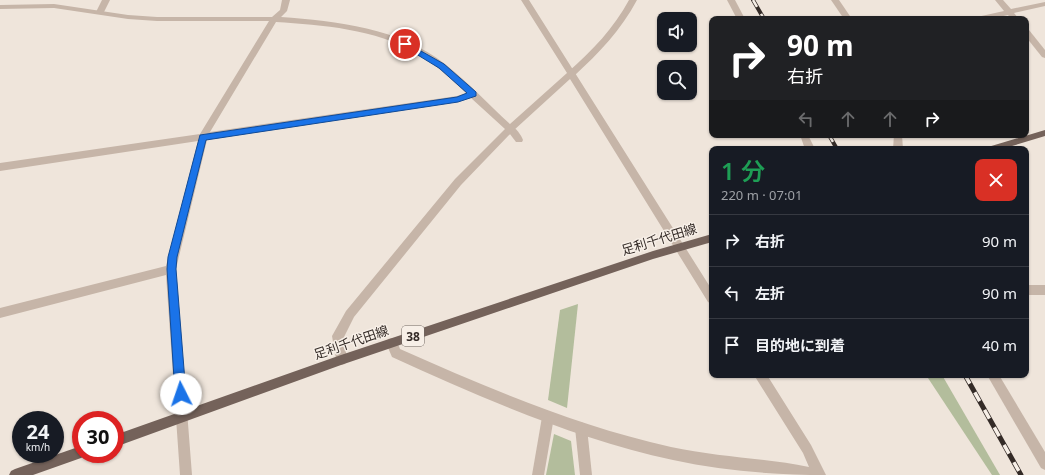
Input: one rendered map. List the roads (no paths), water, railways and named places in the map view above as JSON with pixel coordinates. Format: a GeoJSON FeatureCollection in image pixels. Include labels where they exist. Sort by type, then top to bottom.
{"type":"FeatureCollection","features":[{"type":"Feature","properties":{"kind":"main road"},"geometry":{"type":"LineString","coordinates":[[1029,138],[1045,133]]}},
{"type":"Feature","properties":{"kind":"main road"},"geometry":{"type":"LineString","coordinates":[[1001,146],[1028,138]]}},
{"type":"Feature","properties":{"kind":"main road","name":"足利千代田線"},"geometry":{"type":"LineString","coordinates":[[124,438],[341,360],[653,255],[709,239]]}},
{"type":"Feature","properties":{"kind":"main road"},"geometry":{"type":"LineString","coordinates":[[16,475],[72,455]]}},
{"type":"Feature","properties":{"kind":"street"},"geometry":{"type":"LineString","coordinates":[[0,6],[4,0]]}},
{"type":"Feature","properties":{"kind":"street"},"geometry":{"type":"LineString","coordinates":[[100,12],[106,0]]}},
{"type":"Feature","properties":{"kind":"street"},"geometry":{"type":"LineString","coordinates":[[186,475],[171,269],[173,257],[203,137],[274,19],[283,11],[286,0]]}},
{"type":"Feature","properties":{"kind":"street"},"geometry":{"type":"LineString","coordinates":[[525,0],[709,294]]}},
{"type":"Feature","properties":{"kind":"street"},"geometry":{"type":"LineString","coordinates":[[341,360],[338,336],[350,314],[458,182],[510,129],[571,74],[608,38],[623,19],[634,0]]}},
{"type":"Feature","properties":{"kind":"street"},"geometry":{"type":"LineString","coordinates":[[731,0],[740,16]]}},
{"type":"Feature","properties":{"kind":"street"},"geometry":{"type":"LineString","coordinates":[[835,0],[846,16]]}},
{"type":"Feature","properties":{"kind":"street"},"geometry":{"type":"LineString","coordinates":[[999,0],[1012,16]]}},
{"type":"Feature","properties":{"kind":"street"},"geometry":{"type":"LineString","coordinates":[[992,16],[1045,4]]}},
{"type":"Feature","properties":{"kind":"street"},"geometry":{"type":"LineString","coordinates":[[0,6],[54,6],[157,19],[274,19],[327,23],[377,32],[418,50],[442,66],[510,129],[519,140]]}},
{"type":"Feature","properties":{"kind":"street"},"geometry":{"type":"LineString","coordinates":[[1029,36],[1045,55]]}},
{"type":"Feature","properties":{"kind":"street"},"geometry":{"type":"LineString","coordinates":[[0,167],[458,99],[473,94]]}},
{"type":"Feature","properties":{"kind":"street"},"geometry":{"type":"LineString","coordinates":[[0,313],[171,269]]}},
{"type":"Feature","properties":{"kind":"street"},"geometry":{"type":"LineString","coordinates":[[1029,290],[1045,290]]}},
{"type":"Feature","properties":{"kind":"street"},"geometry":{"type":"LineString","coordinates":[[392,343],[396,353],[548,417],[581,428],[686,456],[796,470],[820,475]]}},
{"type":"Feature","properties":{"kind":"street"},"geometry":{"type":"LineString","coordinates":[[762,378],[806,449],[820,475]]}},
{"type":"Feature","properties":{"kind":"street"},"geometry":{"type":"LineString","coordinates":[[995,378],[1045,464]]}},
{"type":"Feature","properties":{"kind":"street"},"geometry":{"type":"LineString","coordinates":[[538,475],[548,417]]}},
{"type":"Feature","properties":{"kind":"street"},"geometry":{"type":"LineString","coordinates":[[581,428],[586,475]]}},
{"type":"Feature","properties":{"kind":"railway"},"geometry":{"type":"LineString","coordinates":[[753,0],[762,16]]}},
{"type":"Feature","properties":{"kind":"railway"},"geometry":{"type":"LineString","coordinates":[[831,138],[835,146]]}},
{"type":"Feature","properties":{"kind":"railway"},"geometry":{"type":"LineString","coordinates":[[967,378],[1021,475]]}}]}
